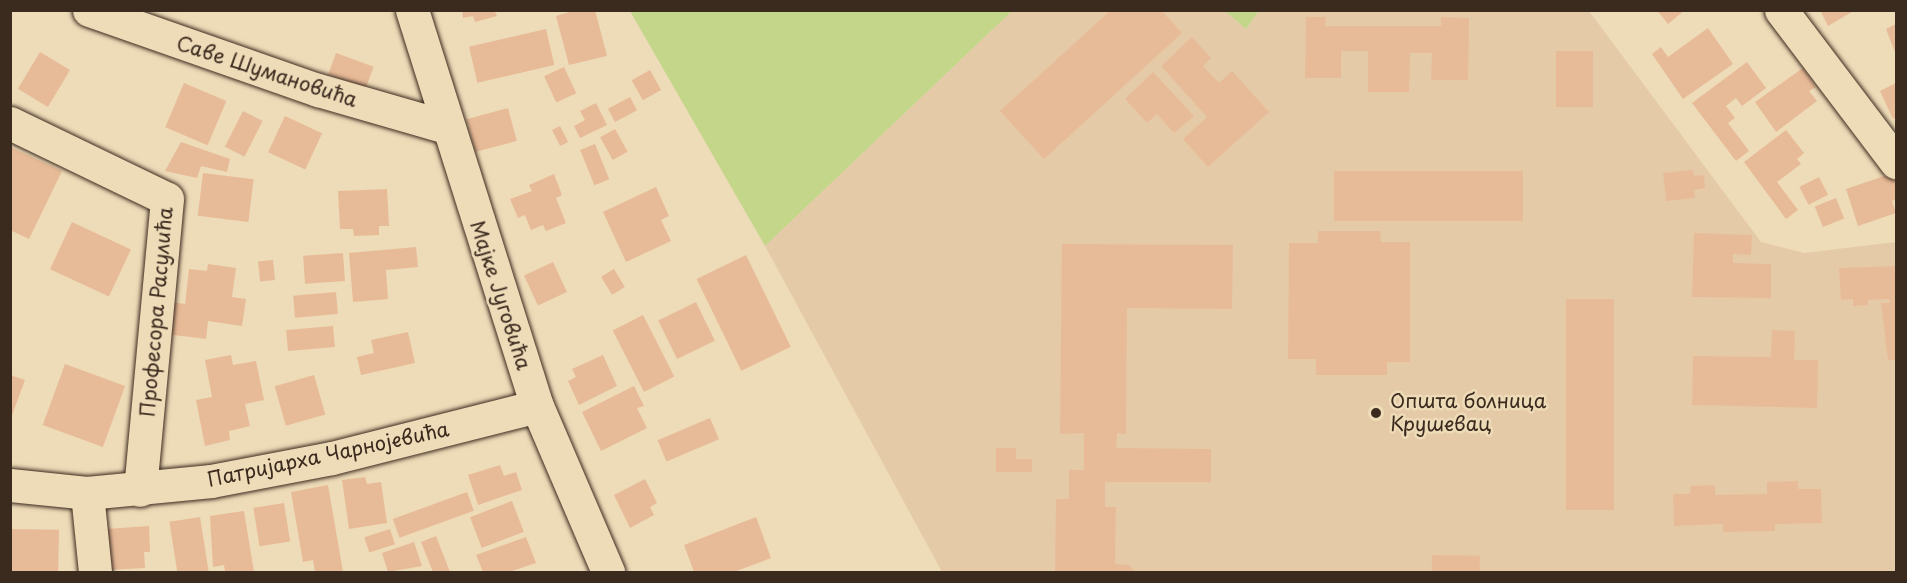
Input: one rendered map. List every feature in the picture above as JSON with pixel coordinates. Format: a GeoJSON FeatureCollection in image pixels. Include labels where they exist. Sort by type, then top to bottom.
{"type":"FeatureCollection","features":[{"type":"Feature","properties":{"kind":"street","name":"Саве Шумановића"},"geometry":{"type":"LineString","coordinates":[[89,10],[318,90],[446,128]]}},
{"type":"Feature","properties":{"kind":"street","name":"Мајке Југовића"},"geometry":{"type":"LineString","coordinates":[[412,10],[446,128],[537,406],[608,573]]}},
{"type":"Feature","properties":{"kind":"street"},"geometry":{"type":"LineString","coordinates":[[1781,10],[1896,162]]}},
{"type":"Feature","properties":{"kind":"street","name":"Професора Расулића"},"geometry":{"type":"LineString","coordinates":[[10,123],[167,199],[140,490]]}},
{"type":"Feature","properties":{"kind":"street","name":"Патријарха Чарнојевића"},"geometry":{"type":"LineString","coordinates":[[10,485],[87,494],[211,481],[332,458],[537,406]]}},
{"type":"Feature","properties":{"kind":"street"},"geometry":{"type":"LineString","coordinates":[[87,494],[95,573]]}},
{"type":"Feature","properties":{"kind":"shaded area","name":"Општа болница Крушевац"},"geometry":{"type":"Polygon","coordinates":[[[1012,11],[1225,11],[1246,29],[1259,11],[1589,11],[1761,242],[1804,253],[1896,242],[1896,572],[942,572],[765,246],[1012,11]]]}},
{"type":"Feature","properties":{"kind":"green space"},"geometry":{"type":"Polygon","coordinates":[[[630,11],[1012,11],[765,246],[630,11]]]}},
{"type":"Feature","properties":{"kind":"green space"},"geometry":{"type":"Polygon","coordinates":[[[1225,11],[1259,11],[1246,29],[1225,11]]]}},
{"type":"Feature","properties":{"kind":"building"},"geometry":{"type":"Polygon","coordinates":[[[462,10],[494,10],[497,16],[475,22],[473,16],[463,18],[462,10]]]}},
{"type":"Feature","properties":{"kind":"building"},"geometry":{"type":"Polygon","coordinates":[[[576,10],[595,10],[607,56],[569,65],[556,16],[576,10]]]}},
{"type":"Feature","properties":{"kind":"building"},"geometry":{"type":"Polygon","coordinates":[[[1111,10],[1161,10],[1182,33],[1044,159],[1000,111],[1111,10]]]}},
{"type":"Feature","properties":{"kind":"building"},"geometry":{"type":"Polygon","coordinates":[[[1657,10],[1685,10],[1668,24],[1657,10]]]}},
{"type":"Feature","properties":{"kind":"building"},"geometry":{"type":"Polygon","coordinates":[[[1820,10],[1855,10],[1828,26],[1820,10]]]}},
{"type":"Feature","properties":{"kind":"building"},"geometry":{"type":"Polygon","coordinates":[[[1306,17],[1326,17],[1325,26],[1441,26],[1441,17],[1469,18],[1468,80],[1431,80],[1432,53],[1410,53],[1409,92],[1368,92],[1368,51],[1341,51],[1341,78],[1305,78],[1306,17]]]}},
{"type":"Feature","properties":{"kind":"building"},"geometry":{"type":"Polygon","coordinates":[[[1896,24],[1896,55],[1886,29],[1896,24]]]}},
{"type":"Feature","properties":{"kind":"building"},"geometry":{"type":"Polygon","coordinates":[[[1708,28],[1733,64],[1683,99],[1652,54],[1661,47],[1668,57],[1708,28]]]}},
{"type":"Feature","properties":{"kind":"building"},"geometry":{"type":"Polygon","coordinates":[[[546,29],[554,65],[477,83],[469,47],[546,29]]]}},
{"type":"Feature","properties":{"kind":"building"},"geometry":{"type":"Polygon","coordinates":[[[1192,37],[1211,58],[1203,66],[1219,83],[1232,71],[1269,112],[1208,167],[1183,139],[1207,117],[1161,66],[1192,37]]]}},
{"type":"Feature","properties":{"kind":"building"},"geometry":{"type":"Polygon","coordinates":[[[1556,51],[1593,51],[1593,107],[1556,107],[1556,51]]]}},
{"type":"Feature","properties":{"kind":"building"},"geometry":{"type":"Polygon","coordinates":[[[40,52],[70,70],[48,107],[18,89],[40,52]]]}},
{"type":"Feature","properties":{"kind":"building"},"geometry":{"type":"Polygon","coordinates":[[[336,53],[374,67],[366,88],[328,75],[336,53]]]}},
{"type":"Feature","properties":{"kind":"building"},"geometry":{"type":"Polygon","coordinates":[[[1747,62],[1766,88],[1742,106],[1736,98],[1726,106],[1735,118],[1728,123],[1749,151],[1736,161],[1692,103],[1747,62]]]}},
{"type":"Feature","properties":{"kind":"building"},"geometry":{"type":"Polygon","coordinates":[[[564,67],[576,93],[556,103],[544,76],[564,67]]]}},
{"type":"Feature","properties":{"kind":"building"},"geometry":{"type":"Polygon","coordinates":[[[1803,68],[1816,87],[1809,91],[1817,101],[1776,132],[1755,102],[1803,68]]]}},
{"type":"Feature","properties":{"kind":"building"},"geometry":{"type":"Polygon","coordinates":[[[650,70],[661,90],[643,100],[632,80],[650,70]]]}},
{"type":"Feature","properties":{"kind":"building"},"geometry":{"type":"Polygon","coordinates":[[[1153,72],[1194,116],[1174,133],[1157,114],[1147,123],[1125,99],[1153,72]]]}},
{"type":"Feature","properties":{"kind":"building"},"geometry":{"type":"Polygon","coordinates":[[[184,83],[226,101],[208,145],[165,127],[184,83]]]}},
{"type":"Feature","properties":{"kind":"building"},"geometry":{"type":"Polygon","coordinates":[[[1896,83],[1896,117],[1893,119],[1880,91],[1896,83]]]}},
{"type":"Feature","properties":{"kind":"building"},"geometry":{"type":"Polygon","coordinates":[[[630,97],[637,110],[615,122],[608,109],[630,97]]]}},
{"type":"Feature","properties":{"kind":"building"},"geometry":{"type":"Polygon","coordinates":[[[596,103],[607,125],[580,138],[574,126],[585,120],[580,111],[596,103]]]}},
{"type":"Feature","properties":{"kind":"building"},"geometry":{"type":"Polygon","coordinates":[[[508,108],[517,141],[475,152],[466,119],[508,108]]]}},
{"type":"Feature","properties":{"kind":"building"},"geometry":{"type":"Polygon","coordinates":[[[243,111],[263,121],[244,157],[225,147],[243,111]]]}},
{"type":"Feature","properties":{"kind":"building"},"geometry":{"type":"Polygon","coordinates":[[[285,116],[322,133],[305,170],[268,152],[285,116]]]}},
{"type":"Feature","properties":{"kind":"building"},"geometry":{"type":"Polygon","coordinates":[[[560,126],[568,142],[560,146],[552,130],[560,126]]]}},
{"type":"Feature","properties":{"kind":"building"},"geometry":{"type":"Polygon","coordinates":[[[615,129],[628,152],[613,160],[600,137],[615,129]]]}},
{"type":"Feature","properties":{"kind":"building"},"geometry":{"type":"Polygon","coordinates":[[[1786,130],[1804,153],[1797,159],[1801,164],[1777,182],[1798,210],[1786,219],[1744,162],[1786,130]]]}},
{"type":"Feature","properties":{"kind":"building"},"geometry":{"type":"Polygon","coordinates":[[[181,142],[230,159],[227,172],[201,166],[197,178],[165,171],[181,142]]]}},
{"type":"Feature","properties":{"kind":"building"},"geometry":{"type":"Polygon","coordinates":[[[595,144],[609,179],[594,185],[580,150],[595,144]]]}},
{"type":"Feature","properties":{"kind":"building"},"geometry":{"type":"Polygon","coordinates":[[[10,147],[62,171],[29,239],[10,230],[10,147]]]}},
{"type":"Feature","properties":{"kind":"building"},"geometry":{"type":"Polygon","coordinates":[[[1693,170],[1694,176],[1704,175],[1705,188],[1694,190],[1695,198],[1666,201],[1663,173],[1693,170]]]}},
{"type":"Feature","properties":{"kind":"building"},"geometry":{"type":"Polygon","coordinates":[[[1334,171],[1523,171],[1523,221],[1334,221],[1334,171]]]}},
{"type":"Feature","properties":{"kind":"building"},"geometry":{"type":"Polygon","coordinates":[[[1896,172],[1896,199],[1892,201],[1896,213],[1858,226],[1846,189],[1896,172]]]}},
{"type":"Feature","properties":{"kind":"building"},"geometry":{"type":"Polygon","coordinates":[[[203,173],[254,179],[248,222],[198,216],[203,173]]]}},
{"type":"Feature","properties":{"kind":"building"},"geometry":{"type":"Polygon","coordinates":[[[554,174],[562,195],[556,198],[566,223],[546,231],[543,225],[531,230],[525,215],[518,218],[510,199],[532,191],[529,185],[554,174]]]}},
{"type":"Feature","properties":{"kind":"building"},"geometry":{"type":"Polygon","coordinates":[[[1819,177],[1828,195],[1808,205],[1799,187],[1819,177]]]}},
{"type":"Feature","properties":{"kind":"building"},"geometry":{"type":"Polygon","coordinates":[[[656,187],[669,216],[661,220],[671,241],[626,262],[603,212],[656,187]]]}},
{"type":"Feature","properties":{"kind":"building"},"geometry":{"type":"Polygon","coordinates":[[[387,189],[389,226],[379,226],[379,235],[354,236],[353,229],[340,229],[338,191],[387,189]]]}},
{"type":"Feature","properties":{"kind":"building"},"geometry":{"type":"Polygon","coordinates":[[[1836,198],[1844,218],[1823,227],[1815,207],[1836,198]]]}},
{"type":"Feature","properties":{"kind":"building"},"geometry":{"type":"Polygon","coordinates":[[[72,222],[131,249],[109,297],[50,269],[72,222]]]}},
{"type":"Feature","properties":{"kind":"building"},"geometry":{"type":"Polygon","coordinates":[[[1318,231],[1380,231],[1381,242],[1410,242],[1410,362],[1387,362],[1387,375],[1316,375],[1316,359],[1288,359],[1289,243],[1318,243],[1318,231]]]}},
{"type":"Feature","properties":{"kind":"building"},"geometry":{"type":"Polygon","coordinates":[[[1694,233],[1752,235],[1751,255],[1733,254],[1733,263],[1771,264],[1771,298],[1692,297],[1694,233]]]}},
{"type":"Feature","properties":{"kind":"building"},"geometry":{"type":"Polygon","coordinates":[[[1062,244],[1233,245],[1232,309],[1127,308],[1126,434],[1117,433],[1116,448],[1211,449],[1211,482],[1105,482],[1105,507],[1116,507],[1115,564],[1129,565],[1135,572],[1055,572],[1056,499],[1069,499],[1069,470],[1084,470],[1084,433],[1060,434],[1062,244]]]}},
{"type":"Feature","properties":{"kind":"building"},"geometry":{"type":"Polygon","coordinates":[[[416,247],[418,267],[386,270],[388,299],[353,302],[349,253],[416,247]]]}},
{"type":"Feature","properties":{"kind":"building"},"geometry":{"type":"Polygon","coordinates":[[[343,253],[345,281],[305,284],[303,256],[343,253]]]}},
{"type":"Feature","properties":{"kind":"building"},"geometry":{"type":"Polygon","coordinates":[[[746,255],[791,347],[741,371],[697,279],[746,255]]]}},
{"type":"Feature","properties":{"kind":"building"},"geometry":{"type":"Polygon","coordinates":[[[273,260],[275,280],[260,281],[258,262],[273,260]]]}},
{"type":"Feature","properties":{"kind":"building"},"geometry":{"type":"Polygon","coordinates":[[[553,262],[567,292],[538,305],[524,276],[553,262]]]}},
{"type":"Feature","properties":{"kind":"building"},"geometry":{"type":"Polygon","coordinates":[[[208,264],[236,268],[232,297],[246,299],[242,326],[208,321],[206,339],[166,334],[170,302],[185,304],[189,269],[207,271],[208,264]]]}},
{"type":"Feature","properties":{"kind":"building"},"geometry":{"type":"Polygon","coordinates":[[[1896,266],[1896,360],[1888,360],[1881,303],[1890,303],[1889,299],[1868,300],[1868,305],[1853,306],[1853,299],[1841,300],[1839,268],[1896,266]]]}},
{"type":"Feature","properties":{"kind":"building"},"geometry":{"type":"Polygon","coordinates":[[[614,269],[625,287],[612,295],[601,277],[614,269]]]}},
{"type":"Feature","properties":{"kind":"building"},"geometry":{"type":"Polygon","coordinates":[[[336,292],[338,314],[295,318],[293,296],[336,292]]]}},
{"type":"Feature","properties":{"kind":"building"},"geometry":{"type":"Polygon","coordinates":[[[1566,299],[1614,299],[1614,510],[1566,510],[1566,299]]]}},
{"type":"Feature","properties":{"kind":"building"},"geometry":{"type":"Polygon","coordinates":[[[696,302],[715,341],[677,359],[658,320],[696,302]]]}},
{"type":"Feature","properties":{"kind":"building"},"geometry":{"type":"Polygon","coordinates":[[[643,315],[674,376],[644,392],[613,330],[643,315]]]}},
{"type":"Feature","properties":{"kind":"building"},"geometry":{"type":"Polygon","coordinates":[[[333,326],[335,347],[288,351],[286,330],[333,326]]]}},
{"type":"Feature","properties":{"kind":"building"},"geometry":{"type":"Polygon","coordinates":[[[1772,330],[1795,331],[1794,360],[1818,360],[1817,408],[1692,405],[1693,356],[1771,357],[1772,330]]]}},
{"type":"Feature","properties":{"kind":"building"},"geometry":{"type":"Polygon","coordinates":[[[408,332],[415,363],[361,375],[357,357],[374,353],[371,340],[408,332]]]}},
{"type":"Feature","properties":{"kind":"building"},"geometry":{"type":"Polygon","coordinates":[[[231,355],[233,365],[256,361],[264,400],[245,404],[250,426],[229,431],[230,440],[205,446],[196,400],[212,397],[205,360],[231,355]]]}},
{"type":"Feature","properties":{"kind":"building"},"geometry":{"type":"Polygon","coordinates":[[[603,355],[617,386],[579,405],[568,381],[576,377],[572,369],[603,355]]]}},
{"type":"Feature","properties":{"kind":"building"},"geometry":{"type":"Polygon","coordinates":[[[65,364],[125,386],[103,447],[43,425],[65,364]]]}},
{"type":"Feature","properties":{"kind":"building"},"geometry":{"type":"Polygon","coordinates":[[[10,375],[25,380],[11,418],[10,418],[10,375]]]}},
{"type":"Feature","properties":{"kind":"building"},"geometry":{"type":"Polygon","coordinates":[[[314,375],[325,414],[286,426],[275,386],[314,375]]]}},
{"type":"Feature","properties":{"kind":"building"},"geometry":{"type":"Polygon","coordinates":[[[634,386],[644,406],[637,408],[647,428],[601,451],[582,412],[634,386]]]}},
{"type":"Feature","properties":{"kind":"building"},"geometry":{"type":"Polygon","coordinates":[[[710,418],[719,439],[667,461],[658,440],[710,418]]]}},
{"type":"Feature","properties":{"kind":"building"},"geometry":{"type":"Polygon","coordinates":[[[996,448],[1016,448],[1016,459],[1032,459],[1032,472],[996,472],[996,448]]]}},
{"type":"Feature","properties":{"kind":"building"},"geometry":{"type":"Polygon","coordinates":[[[500,465],[504,476],[516,472],[522,490],[478,505],[468,475],[500,465]]]}},
{"type":"Feature","properties":{"kind":"building"},"geometry":{"type":"Polygon","coordinates":[[[365,477],[367,484],[381,482],[387,523],[349,529],[342,480],[365,477]]]}},
{"type":"Feature","properties":{"kind":"building"},"geometry":{"type":"Polygon","coordinates":[[[645,479],[657,503],[650,507],[654,515],[630,528],[614,495],[645,479]]]}},
{"type":"Feature","properties":{"kind":"building"},"geometry":{"type":"Polygon","coordinates":[[[1798,481],[1798,489],[1821,489],[1822,523],[1775,524],[1775,531],[1723,532],[1723,524],[1674,526],[1673,494],[1690,494],[1691,486],[1715,485],[1715,495],[1767,494],[1767,482],[1798,481]]]}},
{"type":"Feature","properties":{"kind":"building"},"geometry":{"type":"Polygon","coordinates":[[[328,485],[343,572],[315,572],[313,560],[303,562],[291,492],[328,485]]]}},
{"type":"Feature","properties":{"kind":"building"},"geometry":{"type":"Polygon","coordinates":[[[467,492],[474,511],[400,538],[393,519],[467,492]]]}},
{"type":"Feature","properties":{"kind":"building"},"geometry":{"type":"Polygon","coordinates":[[[512,501],[524,532],[482,548],[470,517],[512,501]]]}},
{"type":"Feature","properties":{"kind":"building"},"geometry":{"type":"Polygon","coordinates":[[[284,503],[290,542],[259,546],[253,508],[284,503]]]}},
{"type":"Feature","properties":{"kind":"building"},"geometry":{"type":"Polygon","coordinates":[[[244,511],[254,572],[225,572],[224,565],[213,567],[210,516],[244,511]]]}},
{"type":"Feature","properties":{"kind":"building"},"geometry":{"type":"Polygon","coordinates":[[[200,517],[209,572],[177,572],[169,522],[200,517]]]}},
{"type":"Feature","properties":{"kind":"building"},"geometry":{"type":"Polygon","coordinates":[[[756,517],[771,558],[734,572],[694,572],[684,545],[756,517]]]}},
{"type":"Feature","properties":{"kind":"building"},"geometry":{"type":"Polygon","coordinates":[[[149,526],[150,552],[144,552],[145,568],[108,570],[106,529],[149,526]]]}},
{"type":"Feature","properties":{"kind":"building"},"geometry":{"type":"Polygon","coordinates":[[[10,529],[59,530],[58,572],[10,572],[10,529]]]}},
{"type":"Feature","properties":{"kind":"building"},"geometry":{"type":"Polygon","coordinates":[[[390,529],[395,544],[369,553],[364,537],[390,529]]]}},
{"type":"Feature","properties":{"kind":"building"},"geometry":{"type":"Polygon","coordinates":[[[436,536],[450,572],[433,572],[421,542],[436,536]]]}},
{"type":"Feature","properties":{"kind":"building"},"geometry":{"type":"Polygon","coordinates":[[[526,537],[536,563],[509,572],[483,572],[476,555],[526,537]]]}},
{"type":"Feature","properties":{"kind":"building"},"geometry":{"type":"Polygon","coordinates":[[[414,542],[422,566],[388,572],[382,553],[414,542]]]}},
{"type":"Feature","properties":{"kind":"building"},"geometry":{"type":"Polygon","coordinates":[[[1432,555],[1480,556],[1480,572],[1432,572],[1432,555]]]}},
{"type":"Feature","properties":{"kind":"place","name":"Општа болница Крушевац"},"geometry":{"type":"Point","coordinates":[1376,413]}}]}
